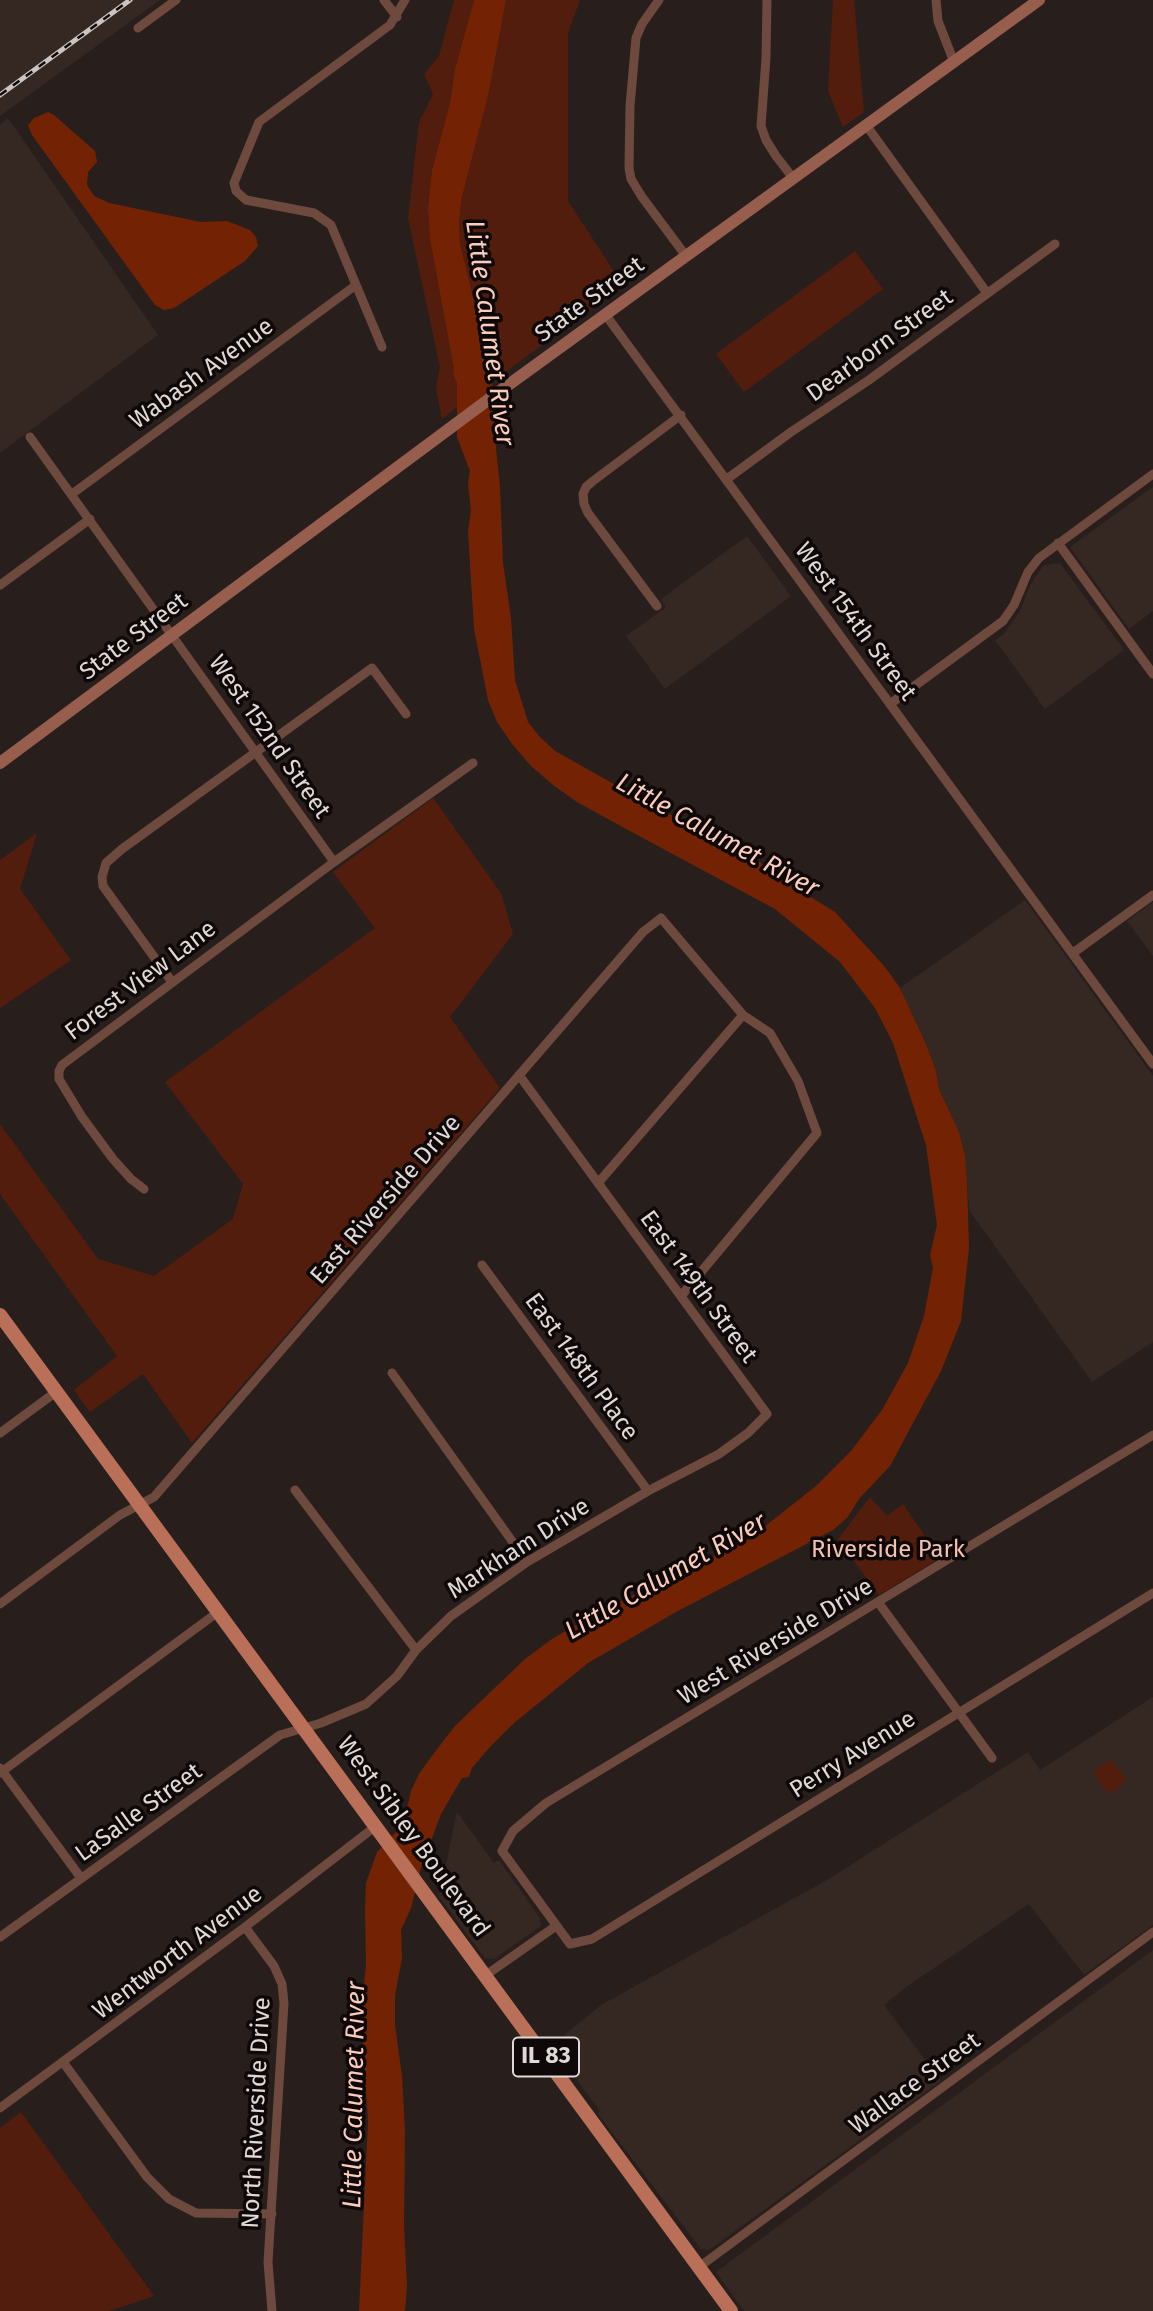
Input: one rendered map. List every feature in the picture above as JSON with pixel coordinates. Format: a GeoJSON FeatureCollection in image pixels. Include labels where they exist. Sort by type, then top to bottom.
{"type":"FeatureCollection","features":[{"type":"Feature","properties":{"kind":"main road","name":"State Street"},"geometry":{"type":"LineString","coordinates":[[0,763],[500,390],[1039,0]]}},
{"type":"Feature","properties":{"kind":"main road","name":"IL 83"},"geometry":{"type":"LineString","coordinates":[[0,1315],[56,1392]]}},
{"type":"Feature","properties":{"kind":"main road","name":"West Sibley Boulevard"},"geometry":{"type":"LineString","coordinates":[[56,1392],[731,2311]]}},
{"type":"Feature","properties":{"kind":"street"},"geometry":{"type":"LineString","coordinates":[[138,28],[176,0]]}},
{"type":"Feature","properties":{"kind":"street"},"geometry":{"type":"LineString","coordinates":[[384,0],[397,17]]}},
{"type":"Feature","properties":{"kind":"street"},"geometry":{"type":"LineString","coordinates":[[382,347],[331,225],[314,214],[246,200],[236,191],[233,183],[259,122],[390,25],[405,0]]}},
{"type":"Feature","properties":{"kind":"street"},"geometry":{"type":"LineString","coordinates":[[659,0],[642,24],[636,38],[629,118],[629,168],[631,178],[642,197],[686,256]]}},
{"type":"Feature","properties":{"kind":"street"},"geometry":{"type":"LineString","coordinates":[[767,0],[761,126],[766,140],[793,178]]}},
{"type":"Feature","properties":{"kind":"street"},"geometry":{"type":"LineString","coordinates":[[936,0],[938,22],[954,62]]}},
{"type":"Feature","properties":{"kind":"street"},"geometry":{"type":"LineString","coordinates":[[866,125],[987,293]]}},
{"type":"Feature","properties":{"kind":"street","name":"Dearborn Street"},"geometry":{"type":"LineString","coordinates":[[727,479],[1055,244]]}},
{"type":"Feature","properties":{"kind":"street","name":"Wabash Avenue"},"geometry":{"type":"LineString","coordinates":[[72,494],[356,285]]}},
{"type":"Feature","properties":{"kind":"street","name":"West 154th Street"},"geometry":{"type":"LineString","coordinates":[[605,314],[1153,1063]]}},
{"type":"Feature","properties":{"kind":"street"},"geometry":{"type":"LineString","coordinates":[[657,606],[588,513],[583,494],[593,481],[681,415]]}},
{"type":"Feature","properties":{"kind":"street","name":"West 152nd Street"},"geometry":{"type":"LineString","coordinates":[[30,437],[334,862]]}},
{"type":"Feature","properties":{"kind":"street"},"geometry":{"type":"LineString","coordinates":[[890,704],[1003,621],[1014,605],[1028,572],[1039,558],[1153,474]]}},
{"type":"Feature","properties":{"kind":"street"},"geometry":{"type":"LineString","coordinates":[[0,585],[90,519]]}},
{"type":"Feature","properties":{"kind":"street"},"geometry":{"type":"LineString","coordinates":[[1058,543],[1153,674]]}},
{"type":"Feature","properties":{"kind":"street"},"geometry":{"type":"LineString","coordinates":[[172,982],[103,886],[103,870],[107,863],[122,849],[372,668],[406,714]]}},
{"type":"Feature","properties":{"kind":"street","name":"Forest View Lane"},"geometry":{"type":"LineString","coordinates":[[144,1189],[113,1159],[64,1089],[59,1071],[68,1059],[473,763]]}},
{"type":"Feature","properties":{"kind":"street"},"geometry":{"type":"LineString","coordinates":[[1073,953],[1153,895]]}},
{"type":"Feature","properties":{"kind":"street","name":"East Riverside Drive"},"geometry":{"type":"LineString","coordinates":[[139,1505],[154,1497],[643,932],[661,918],[743,1015]]}},
{"type":"Feature","properties":{"kind":"street"},"geometry":{"type":"LineString","coordinates":[[519,1075],[598,1183],[743,1015],[770,1033],[798,1081],[817,1133],[681,1296]]}},
{"type":"Feature","properties":{"kind":"street","name":"East 149th Street"},"geometry":{"type":"LineString","coordinates":[[598,1183],[767,1414]]}},
{"type":"Feature","properties":{"kind":"street","name":"East 148th Place"},"geometry":{"type":"LineString","coordinates":[[482,1265],[648,1492]]}},
{"type":"Feature","properties":{"kind":"street"},"geometry":{"type":"LineString","coordinates":[[391,1373],[527,1562]]}},
{"type":"Feature","properties":{"kind":"street"},"geometry":{"type":"LineString","coordinates":[[0,1433],[56,1392]]}},
{"type":"Feature","properties":{"kind":"street","name":"Markham Drive"},"geometry":{"type":"LineString","coordinates":[[303,1728],[366,1704],[397,1676],[416,1650],[451,1616],[527,1562],[719,1454],[748,1433],[767,1414]]}},
{"type":"Feature","properties":{"kind":"street","name":"West Riverside Drive"},"geometry":{"type":"LineString","coordinates":[[556,1926],[502,1851],[513,1831],[547,1803],[1153,1435]]}},
{"type":"Feature","properties":{"kind":"street"},"geometry":{"type":"LineString","coordinates":[[295,1490],[416,1650]]}},
{"type":"Feature","properties":{"kind":"street"},"geometry":{"type":"LineString","coordinates":[[0,1604],[120,1515],[139,1505]]}},
{"type":"Feature","properties":{"kind":"street","name":"Perry Avenue"},"geometry":{"type":"LineString","coordinates":[[556,1926],[570,1944],[592,1939],[1153,1593]]}},
{"type":"Feature","properties":{"kind":"street"},"geometry":{"type":"LineString","coordinates":[[878,1602],[992,1758]]}},
{"type":"Feature","properties":{"kind":"street"},"geometry":{"type":"LineString","coordinates":[[81,1878],[1,1771],[218,1612]]}},
{"type":"Feature","properties":{"kind":"street","name":"LaSalle Street"},"geometry":{"type":"LineString","coordinates":[[0,1937],[280,1735],[303,1728]]}},
{"type":"Feature","properties":{"kind":"street","name":"Wentworth Avenue"},"geometry":{"type":"LineString","coordinates":[[0,2108],[378,1829]]}},
{"type":"Feature","properties":{"kind":"street"},"geometry":{"type":"LineString","coordinates":[[486,1975],[556,1926]]}},
{"type":"Feature","properties":{"kind":"street","name":"North Riverside Drive"},"geometry":{"type":"LineString","coordinates":[[245,1927],[274,1966],[282,1984],[284,2003],[268,2262],[272,2311]]}},
{"type":"Feature","properties":{"kind":"street","name":"Wallace Street"},"geometry":{"type":"LineString","coordinates":[[699,2267],[1153,1932]]}},
{"type":"Feature","properties":{"kind":"street"},"geometry":{"type":"LineString","coordinates":[[63,2062],[147,2177],[169,2199],[196,2213],[272,2214]]}},
{"type":"Feature","properties":{"kind":"shaded area"},"geometry":{"type":"Polygon","coordinates":[[[0,0],[160,0],[0,116],[0,0]]]}},
{"type":"Feature","properties":{"kind":"shaded area"},"geometry":{"type":"Polygon","coordinates":[[[474,0],[506,0],[489,92],[461,201],[460,244],[479,321],[484,356],[499,408],[496,448],[503,563],[511,618],[515,680],[528,722],[555,751],[653,806],[747,853],[835,912],[885,967],[900,988],[926,1044],[936,1071],[939,1089],[959,1132],[965,1155],[969,1248],[961,1321],[941,1371],[890,1466],[859,1499],[847,1518],[833,1530],[676,1612],[588,1663],[514,1723],[489,1748],[472,1768],[469,1777],[462,1778],[441,1814],[421,1868],[411,1908],[401,1930],[402,1958],[395,1995],[395,2025],[402,2076],[405,2132],[405,2311],[359,2311],[368,2121],[361,2014],[366,1965],[366,1883],[377,1852],[404,1821],[411,1791],[434,1753],[455,1726],[525,1659],[552,1639],[598,1612],[749,1539],[816,1486],[851,1451],[882,1410],[908,1363],[924,1316],[933,1268],[930,1255],[937,1225],[926,1145],[893,1043],[875,1008],[840,962],[775,909],[577,802],[553,785],[531,766],[512,744],[497,722],[488,700],[474,629],[468,531],[471,511],[468,483],[470,471],[457,437],[457,383],[453,374],[430,239],[428,208],[432,170],[474,0]]]}},
{"type":"Feature","properties":{"kind":"shaded area"},"geometry":{"type":"Polygon","coordinates":[[[48,112],[95,151],[97,162],[88,172],[87,185],[94,196],[109,203],[201,222],[227,221],[250,230],[256,237],[258,246],[245,261],[174,308],[164,310],[155,305],[32,135],[28,125],[34,118],[48,112]]]}},
{"type":"Feature","properties":{"kind":"shaded area"},"geometry":{"type":"Polygon","coordinates":[[[8,118],[158,335],[0,453],[0,125],[8,118]]]}},
{"type":"Feature","properties":{"kind":"shaded area"},"geometry":{"type":"Polygon","coordinates":[[[1153,487],[1153,611],[1129,629],[1070,547],[1153,487]]]}},
{"type":"Feature","properties":{"kind":"shaded area"},"geometry":{"type":"Polygon","coordinates":[[[747,536],[791,596],[665,689],[626,636],[666,607],[661,599],[747,536]]]}},
{"type":"Feature","properties":{"kind":"shaded area"},"geometry":{"type":"Polygon","coordinates":[[[1060,563],[1124,650],[1045,709],[995,640],[1003,635],[1020,611],[1030,585],[1044,565],[1060,563]]]}},
{"type":"Feature","properties":{"kind":"shaded area"},"geometry":{"type":"Polygon","coordinates":[[[1025,900],[1153,1076],[1153,1342],[1092,1382],[969,1210],[965,1155],[959,1132],[939,1089],[936,1071],[926,1044],[900,988],[1025,900]]]}},
{"type":"Feature","properties":{"kind":"shaded area"},"geometry":{"type":"Polygon","coordinates":[[[1153,902],[1153,956],[1127,921],[1153,902]]]}},
{"type":"Feature","properties":{"kind":"shaded area"},"geometry":{"type":"Polygon","coordinates":[[[1153,1697],[1153,1925],[1084,1975],[1029,1904],[906,1987],[884,2005],[941,2081],[709,2250],[701,2249],[598,2114],[600,2111],[551,2046],[601,2005],[827,1880],[1028,1752],[1040,1770],[1153,1697]]]}},
{"type":"Feature","properties":{"kind":"shaded area"},"geometry":{"type":"Polygon","coordinates":[[[457,1812],[494,1863],[499,1860],[540,1918],[541,1926],[494,1959],[485,1958],[439,1897],[457,1812]]]}},
{"type":"Feature","properties":{"kind":"shaded area"},"geometry":{"type":"Polygon","coordinates":[[[1153,1950],[1153,2311],[744,2311],[716,2272],[1153,1950]]]}},
{"type":"Feature","properties":{"kind":"green space"},"geometry":{"type":"Polygon","coordinates":[[[454,0],[474,0],[432,170],[428,208],[430,239],[457,383],[457,407],[442,419],[436,388],[440,367],[408,218],[419,122],[433,94],[424,74],[439,56],[454,0]]]}},
{"type":"Feature","properties":{"kind":"green space"},"geometry":{"type":"Polygon","coordinates":[[[506,0],[580,0],[568,33],[568,201],[623,285],[492,382],[460,244],[459,222],[461,201],[489,92],[506,0]]]}},
{"type":"Feature","properties":{"kind":"green space"},"geometry":{"type":"Polygon","coordinates":[[[833,0],[854,0],[864,112],[843,127],[828,91],[833,0]]]}},
{"type":"Feature","properties":{"kind":"green space"},"geometry":{"type":"Polygon","coordinates":[[[855,251],[883,289],[744,392],[716,354],[855,251]]]}},
{"type":"Feature","properties":{"kind":"green space"},"geometry":{"type":"Polygon","coordinates":[[[433,798],[501,893],[513,934],[450,1017],[500,1088],[192,1443],[143,1374],[90,1412],[74,1390],[117,1356],[0,1194],[0,1124],[98,1259],[154,1276],[233,1219],[243,1184],[165,1082],[375,928],[333,872],[433,798]]]}},
{"type":"Feature","properties":{"kind":"green space"},"geometry":{"type":"Polygon","coordinates":[[[37,833],[20,889],[71,960],[0,1008],[0,860],[37,833]]]}},
{"type":"Feature","properties":{"kind":"green space","name":"Riverside Park"},"geometry":{"type":"Polygon","coordinates":[[[870,1497],[887,1516],[903,1504],[940,1558],[879,1595],[838,1539],[870,1497]]]}},
{"type":"Feature","properties":{"kind":"green space"},"geometry":{"type":"Polygon","coordinates":[[[1111,1759],[1127,1781],[1109,1794],[1093,1772],[1111,1759]]]}},
{"type":"Feature","properties":{"kind":"green space"},"geometry":{"type":"Polygon","coordinates":[[[21,2112],[154,2296],[109,2311],[0,2311],[0,2128],[21,2112]]]}},
{"type":"Feature","properties":{"kind":"railway"},"geometry":{"type":"LineString","coordinates":[[0,95],[130,0]]}},
{"type":"Feature","properties":{"kind":"water label","name":"Little Calumet River"},"geometry":{"type":"Point","coordinates":[489,333]}},
{"type":"Feature","properties":{"kind":"water label","name":"Little Calumet River"},"geometry":{"type":"Point","coordinates":[717,836]}},
{"type":"Feature","properties":{"kind":"water label","name":"Little Calumet River"},"geometry":{"type":"Point","coordinates":[666,1577]}},
{"type":"Feature","properties":{"kind":"water label","name":"Little Calumet River"},"geometry":{"type":"Point","coordinates":[355,2095]}}]}
